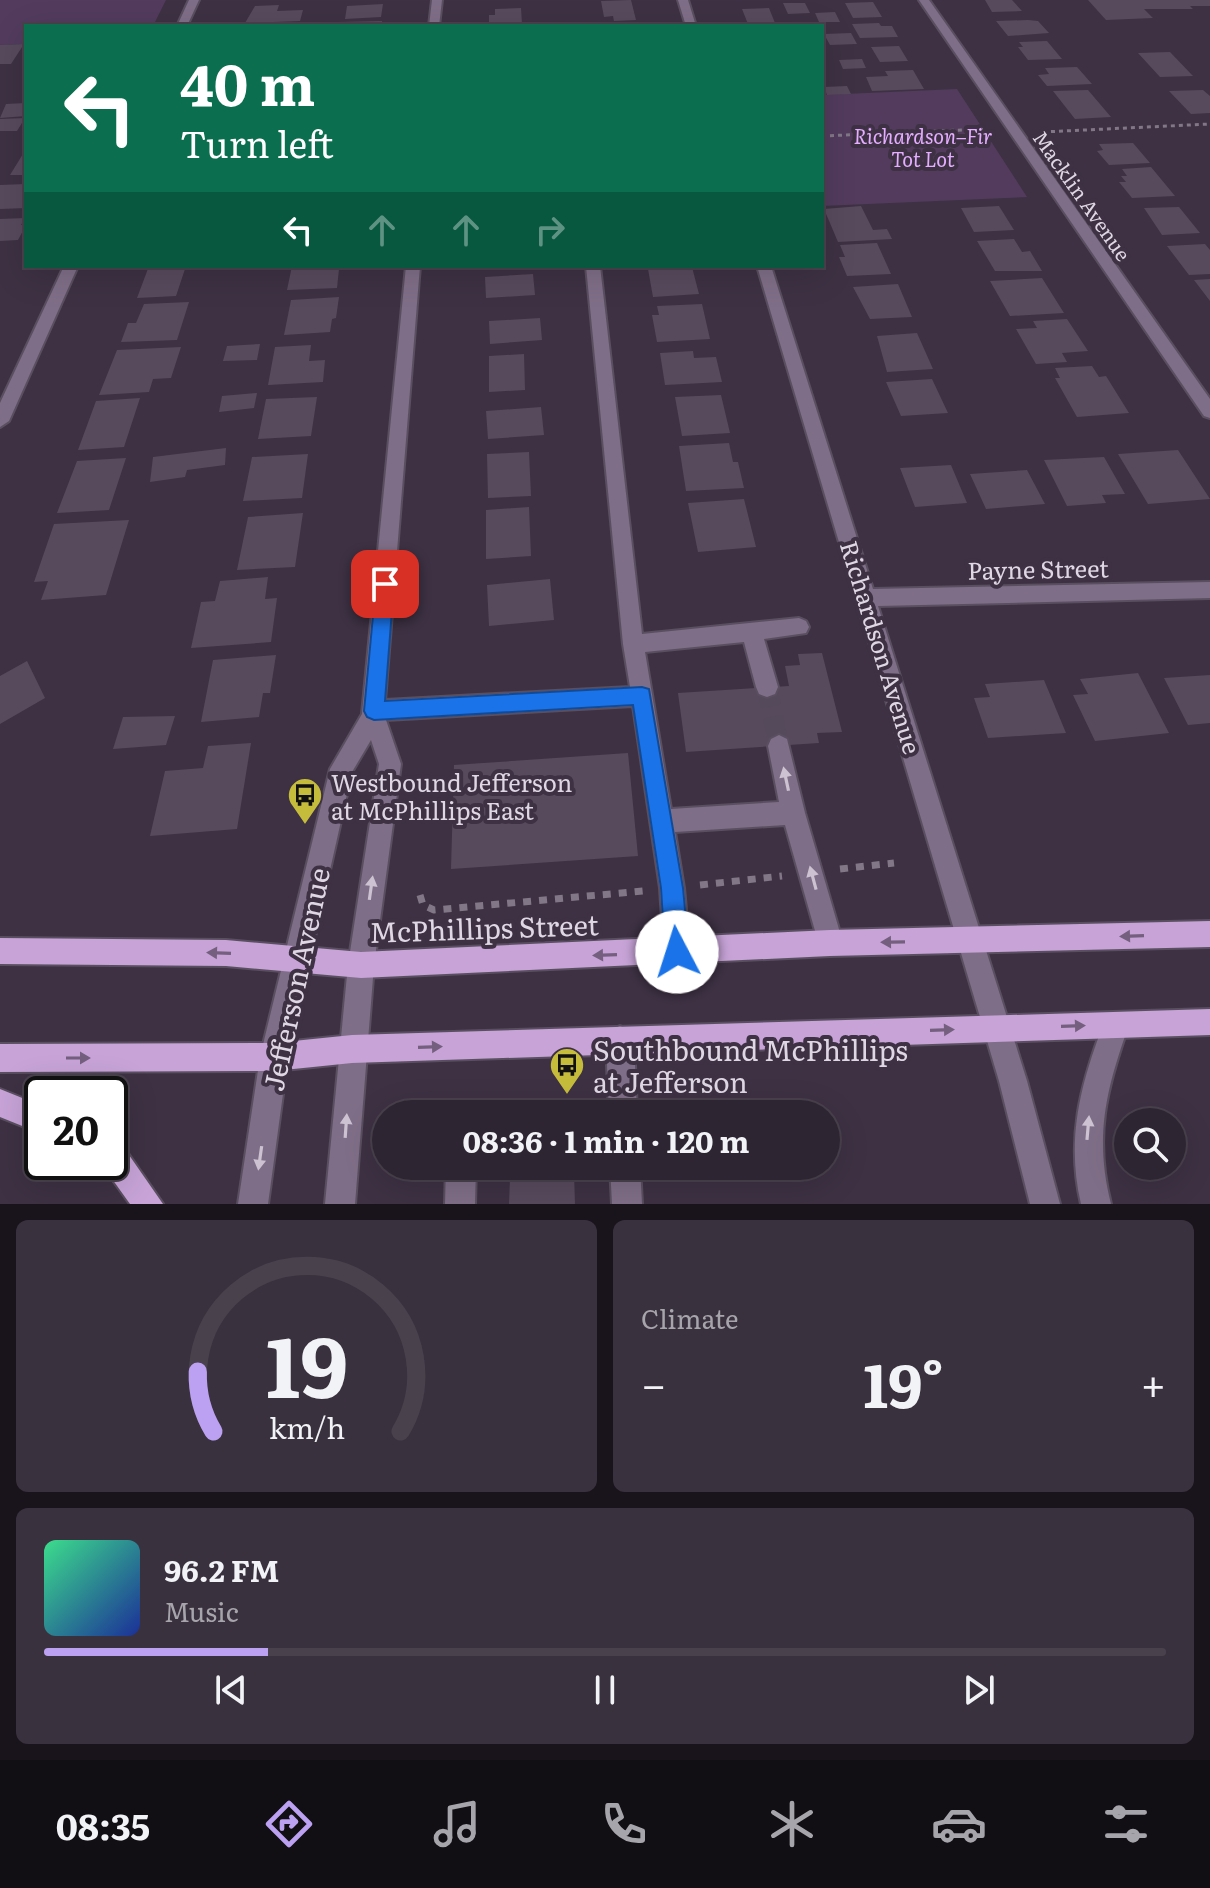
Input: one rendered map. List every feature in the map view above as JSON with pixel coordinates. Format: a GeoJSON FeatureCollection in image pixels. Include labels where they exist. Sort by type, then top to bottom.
{"type":"FeatureCollection","features":[{"type":"Feature","properties":{"kind":"main road","name":"McPhillips Street"},"geometry":{"type":"LineString","coordinates":[[0,951],[141,950],[297,956],[361,965],[830,943],[1210,934]]}},
{"type":"Feature","properties":{"kind":"main road"},"geometry":{"type":"LineString","coordinates":[[0,1058],[274,1057],[352,1049],[1210,1022]]}},
{"type":"Feature","properties":{"kind":"main road"},"geometry":{"type":"LineString","coordinates":[[0,1103],[24,1113]]}},
{"type":"Feature","properties":{"kind":"main road"},"geometry":{"type":"LineString","coordinates":[[128,1174],[148,1204]]}},
{"type":"Feature","properties":{"kind":"street"},"geometry":{"type":"LineString","coordinates":[[183,24],[194,0]]}},
{"type":"Feature","properties":{"kind":"street"},"geometry":{"type":"LineString","coordinates":[[434,24],[437,0]]}},
{"type":"Feature","properties":{"kind":"street"},"geometry":{"type":"LineString","coordinates":[[683,0],[690,24]]}},
{"type":"Feature","properties":{"kind":"street","name":"Macklin Avenue"},"geometry":{"type":"LineString","coordinates":[[924,0],[1210,412]]}},
{"type":"Feature","properties":{"kind":"street"},"geometry":{"type":"LineString","coordinates":[[0,421],[70,268]]}},
{"type":"Feature","properties":{"kind":"street","name":"Jefferson Avenue"},"geometry":{"type":"LineString","coordinates":[[340,1204],[361,965],[390,764],[374,713],[413,268]]}},
{"type":"Feature","properties":{"kind":"street"},"geometry":{"type":"LineString","coordinates":[[593,268],[633,644],[672,888],[677,952]]}},
{"type":"Feature","properties":{"kind":"street","name":"Richardson Avenue"},"geometry":{"type":"LineString","coordinates":[[765,268],[1013,1081],[1045,1204]]}},
{"type":"Feature","properties":{"kind":"street","name":"Payne Street"},"geometry":{"type":"LineString","coordinates":[[867,598],[1210,590]]}},
{"type":"Feature","properties":{"kind":"street"},"geometry":{"type":"LineString","coordinates":[[633,644],[799,627]]}},
{"type":"Feature","properties":{"kind":"street"},"geometry":{"type":"LineString","coordinates":[[752,632],[767,687]]}},
{"type":"Feature","properties":{"kind":"street"},"geometry":{"type":"LineString","coordinates":[[374,713],[642,696]]}},
{"type":"Feature","properties":{"kind":"street","name":"Jefferson Avenue"},"geometry":{"type":"LineString","coordinates":[[253,1204],[274,1057],[341,769],[374,713]]}},
{"type":"Feature","properties":{"kind":"street"},"geometry":{"type":"LineString","coordinates":[[779,746],[793,813],[830,943]]}},
{"type":"Feature","properties":{"kind":"street"},"geometry":{"type":"LineString","coordinates":[[661,821],[793,813]]}},
{"type":"Feature","properties":{"kind":"street"},"geometry":{"type":"LineString","coordinates":[[1096,1204],[1086,1171],[1088,1123],[1096,1078],[1116,1025]]}},
{"type":"Feature","properties":{"kind":"street"},"geometry":{"type":"LineString","coordinates":[[620,1040],[622,1100]]}},
{"type":"Feature","properties":{"kind":"street"},"geometry":{"type":"LineString","coordinates":[[460,1204],[461,1180]]}},
{"type":"Feature","properties":{"kind":"street"},"geometry":{"type":"LineString","coordinates":[[626,1180],[627,1204]]}},
{"type":"Feature","properties":{"kind":"green space"},"geometry":{"type":"Polygon","coordinates":[[[0,0],[166,0],[154,24],[24,24],[24,44],[0,45],[0,0]]]}},
{"type":"Feature","properties":{"kind":"green space","name":"Richardson–Fir Tot Lot"},"geometry":{"type":"Polygon","coordinates":[[[957,89],[1027,197],[824,206],[824,95],[957,89]]]}},
{"type":"Feature","properties":{"kind":"building"},"geometry":{"type":"Polygon","coordinates":[[[631,0],[636,20],[614,21],[613,16],[604,17],[601,1],[631,0]]]}},
{"type":"Feature","properties":{"kind":"building"},"geometry":{"type":"Polygon","coordinates":[[[985,0],[1012,0],[1022,11],[992,12],[985,0]]]}},
{"type":"Feature","properties":{"kind":"building"},"geometry":{"type":"Polygon","coordinates":[[[1088,0],[1210,0],[1210,6],[1144,9],[1153,18],[1106,20],[1088,0]]]}},
{"type":"Feature","properties":{"kind":"building"},"geometry":{"type":"Polygon","coordinates":[[[873,2],[882,17],[853,18],[845,3],[873,2]]]}},
{"type":"Feature","properties":{"kind":"building"},"geometry":{"type":"Polygon","coordinates":[[[783,3],[805,3],[810,13],[788,14],[783,3]]]}},
{"type":"Feature","properties":{"kind":"building"},"geometry":{"type":"Polygon","coordinates":[[[383,4],[381,17],[345,19],[347,6],[383,4]]]}},
{"type":"Feature","properties":{"kind":"building"},"geometry":{"type":"Polygon","coordinates":[[[279,5],[277,11],[303,10],[300,21],[245,23],[255,6],[279,5]]]}},
{"type":"Feature","properties":{"kind":"building"},"geometry":{"type":"Polygon","coordinates":[[[521,8],[522,24],[489,24],[489,15],[495,15],[495,9],[521,8]]]}},
{"type":"Feature","properties":{"kind":"building"},"geometry":{"type":"Polygon","coordinates":[[[769,8],[775,23],[748,24],[742,9],[769,8]]]}},
{"type":"Feature","properties":{"kind":"building"},"geometry":{"type":"Polygon","coordinates":[[[835,12],[840,22],[819,22],[815,13],[835,12]]]}},
{"type":"Feature","properties":{"kind":"building"},"geometry":{"type":"Polygon","coordinates":[[[382,21],[382,24],[339,24],[382,21]]]}},
{"type":"Feature","properties":{"kind":"building"},"geometry":{"type":"Polygon","coordinates":[[[996,21],[1038,21],[1049,33],[1008,36],[996,21]]]}},
{"type":"Feature","properties":{"kind":"building"},"geometry":{"type":"Polygon","coordinates":[[[879,23],[881,26],[892,26],[898,37],[860,38],[852,24],[879,23]]]}},
{"type":"Feature","properties":{"kind":"building"},"geometry":{"type":"Polygon","coordinates":[[[851,33],[857,44],[830,45],[824,34],[851,33]]]}},
{"type":"Feature","properties":{"kind":"building"},"geometry":{"type":"Polygon","coordinates":[[[1047,41],[1062,59],[1028,60],[1018,47],[1023,47],[1019,42],[1047,41]]]}},
{"type":"Feature","properties":{"kind":"building"},"geometry":{"type":"Polygon","coordinates":[[[24,44],[11,64],[0,64],[0,45],[24,44]]]}},
{"type":"Feature","properties":{"kind":"building"},"geometry":{"type":"Polygon","coordinates":[[[899,46],[908,61],[880,62],[871,47],[899,46]]]}},
{"type":"Feature","properties":{"kind":"building"},"geometry":{"type":"Polygon","coordinates":[[[1170,52],[1193,76],[1160,77],[1138,53],[1170,52]]]}},
{"type":"Feature","properties":{"kind":"building"},"geometry":{"type":"Polygon","coordinates":[[[862,59],[866,68],[843,69],[839,60],[862,59]]]}},
{"type":"Feature","properties":{"kind":"building"},"geometry":{"type":"Polygon","coordinates":[[[1077,67],[1092,84],[1047,86],[1038,75],[1049,74],[1045,68],[1077,67]]]}},
{"type":"Feature","properties":{"kind":"building"},"geometry":{"type":"Polygon","coordinates":[[[913,70],[924,89],[872,91],[866,77],[888,76],[885,71],[913,70]]]}},
{"type":"Feature","properties":{"kind":"building"},"geometry":{"type":"Polygon","coordinates":[[[847,86],[851,94],[827,95],[824,87],[847,86]]]}},
{"type":"Feature","properties":{"kind":"building"},"geometry":{"type":"Polygon","coordinates":[[[1088,90],[1111,117],[1075,119],[1053,91],[1088,90]]]}},
{"type":"Feature","properties":{"kind":"building"},"geometry":{"type":"Polygon","coordinates":[[[1203,90],[1210,96],[1210,113],[1191,114],[1169,91],[1203,90]]]}},
{"type":"Feature","properties":{"kind":"building"},"geometry":{"type":"Polygon","coordinates":[[[24,103],[24,116],[0,118],[6,104],[24,103]]]}},
{"type":"Feature","properties":{"kind":"building"},"geometry":{"type":"Polygon","coordinates":[[[24,118],[17,131],[0,131],[0,119],[24,118]]]}},
{"type":"Feature","properties":{"kind":"building"},"geometry":{"type":"Polygon","coordinates":[[[1133,143],[1150,163],[1109,165],[1097,151],[1103,150],[1099,144],[1133,143]]]}},
{"type":"Feature","properties":{"kind":"building"},"geometry":{"type":"Polygon","coordinates":[[[24,152],[24,175],[10,175],[24,152]]]}},
{"type":"Feature","properties":{"kind":"building"},"geometry":{"type":"Polygon","coordinates":[[[1151,167],[1175,196],[1132,198],[1119,182],[1126,182],[1121,176],[1127,176],[1122,169],[1151,167]]]}},
{"type":"Feature","properties":{"kind":"building"},"geometry":{"type":"Polygon","coordinates":[[[24,184],[24,208],[0,209],[0,185],[24,184]]]}},
{"type":"Feature","properties":{"kind":"building"},"geometry":{"type":"Polygon","coordinates":[[[861,206],[873,230],[887,229],[892,239],[838,242],[824,209],[861,206]]]}},
{"type":"Feature","properties":{"kind":"building"},"geometry":{"type":"Polygon","coordinates":[[[999,206],[1014,230],[974,232],[961,208],[999,206]]]}},
{"type":"Feature","properties":{"kind":"building"},"geometry":{"type":"Polygon","coordinates":[[[1179,207],[1200,233],[1162,235],[1144,208],[1179,207]]]}},
{"type":"Feature","properties":{"kind":"building"},"geometry":{"type":"Polygon","coordinates":[[[24,218],[21,225],[24,229],[18,240],[0,241],[0,219],[24,218]]]}},
{"type":"Feature","properties":{"kind":"building"},"geometry":{"type":"Polygon","coordinates":[[[1014,239],[1022,252],[1030,251],[1042,271],[995,271],[977,241],[1014,239]]]}},
{"type":"Feature","properties":{"kind":"building"},"geometry":{"type":"Polygon","coordinates":[[[877,243],[891,274],[847,276],[839,257],[845,257],[840,245],[877,243]]]}},
{"type":"Feature","properties":{"kind":"building"},"geometry":{"type":"Polygon","coordinates":[[[1205,244],[1210,250],[1210,274],[1189,275],[1167,246],[1205,244]]]}},
{"type":"Feature","properties":{"kind":"building"},"geometry":{"type":"Polygon","coordinates":[[[148,268],[185,268],[176,296],[137,298],[148,268]]]}},
{"type":"Feature","properties":{"kind":"building"},"geometry":{"type":"Polygon","coordinates":[[[292,268],[339,269],[337,288],[287,290],[292,268]]]}},
{"type":"Feature","properties":{"kind":"building"},"geometry":{"type":"Polygon","coordinates":[[[692,268],[699,294],[653,297],[648,269],[692,268]]]}},
{"type":"Feature","properties":{"kind":"building"},"geometry":{"type":"Polygon","coordinates":[[[533,274],[535,295],[486,298],[485,277],[533,274]]]}},
{"type":"Feature","properties":{"kind":"building"},"geometry":{"type":"Polygon","coordinates":[[[1042,278],[1064,313],[1010,316],[990,281],[1042,278]]]}},
{"type":"Feature","properties":{"kind":"building"},"geometry":{"type":"Polygon","coordinates":[[[1210,279],[1210,301],[1194,280],[1210,279]]]}},
{"type":"Feature","properties":{"kind":"building"},"geometry":{"type":"Polygon","coordinates":[[[898,284],[912,317],[870,319],[853,287],[898,284]]]}},
{"type":"Feature","properties":{"kind":"building"},"geometry":{"type":"Polygon","coordinates":[[[339,297],[330,332],[284,335],[291,300],[339,297]]]}},
{"type":"Feature","properties":{"kind":"building"},"geometry":{"type":"Polygon","coordinates":[[[189,302],[177,340],[121,342],[128,323],[136,323],[144,304],[189,302]]]}},
{"type":"Feature","properties":{"kind":"building"},"geometry":{"type":"Polygon","coordinates":[[[702,304],[710,339],[657,342],[652,315],[659,315],[657,306],[702,304]]]}},
{"type":"Feature","properties":{"kind":"building"},"geometry":{"type":"Polygon","coordinates":[[[540,318],[542,340],[490,344],[489,321],[540,318]]]}},
{"type":"Feature","properties":{"kind":"building"},"geometry":{"type":"Polygon","coordinates":[[[1067,319],[1088,351],[1062,353],[1067,362],[1036,364],[1016,329],[1037,328],[1033,321],[1067,319]]]}},
{"type":"Feature","properties":{"kind":"building"},"geometry":{"type":"Polygon","coordinates":[[[917,333],[933,369],[887,372],[877,336],[917,333]]]}},
{"type":"Feature","properties":{"kind":"building"},"geometry":{"type":"Polygon","coordinates":[[[260,344],[257,360],[223,361],[227,346],[260,344]]]}},
{"type":"Feature","properties":{"kind":"building"},"geometry":{"type":"Polygon","coordinates":[[[311,345],[309,361],[325,360],[323,382],[268,385],[275,347],[311,345]]]}},
{"type":"Feature","properties":{"kind":"building"},"geometry":{"type":"Polygon","coordinates":[[[181,347],[171,378],[153,379],[149,392],[99,395],[117,350],[181,347]]]}},
{"type":"Feature","properties":{"kind":"building"},"geometry":{"type":"Polygon","coordinates":[[[693,351],[694,358],[716,357],[722,382],[665,385],[660,353],[693,351]]]}},
{"type":"Feature","properties":{"kind":"building"},"geometry":{"type":"Polygon","coordinates":[[[524,354],[525,390],[489,392],[489,356],[524,354]]]}},
{"type":"Feature","properties":{"kind":"building"},"geometry":{"type":"Polygon","coordinates":[[[1092,366],[1099,377],[1106,376],[1129,413],[1077,417],[1055,378],[1060,378],[1055,368],[1092,366]]]}},
{"type":"Feature","properties":{"kind":"building"},"geometry":{"type":"Polygon","coordinates":[[[932,379],[948,413],[901,416],[886,382],[932,379]]]}},
{"type":"Feature","properties":{"kind":"building"},"geometry":{"type":"Polygon","coordinates":[[[257,393],[254,408],[219,412],[222,396],[257,393]]]}},
{"type":"Feature","properties":{"kind":"building"},"geometry":{"type":"Polygon","coordinates":[[[721,395],[730,433],[682,436],[675,397],[721,395]]]}},
{"type":"Feature","properties":{"kind":"building"},"geometry":{"type":"Polygon","coordinates":[[[317,397],[311,436],[258,439],[266,399],[317,397]]]}},
{"type":"Feature","properties":{"kind":"building"},"geometry":{"type":"Polygon","coordinates":[[[140,398],[124,447],[78,450],[96,401],[140,398]]]}},
{"type":"Feature","properties":{"kind":"building"},"geometry":{"type":"Polygon","coordinates":[[[541,407],[544,435],[488,439],[486,411],[541,407]]]}},
{"type":"Feature","properties":{"kind":"building"},"geometry":{"type":"Polygon","coordinates":[[[729,443],[733,462],[738,462],[744,488],[686,491],[679,446],[729,443]]]}},
{"type":"Feature","properties":{"kind":"building"},"geometry":{"type":"Polygon","coordinates":[[[226,448],[225,465],[187,470],[185,477],[150,482],[153,457],[226,448]]]}},
{"type":"Feature","properties":{"kind":"building"},"geometry":{"type":"Polygon","coordinates":[[[1178,450],[1210,499],[1148,504],[1118,454],[1178,450]]]}},
{"type":"Feature","properties":{"kind":"building"},"geometry":{"type":"Polygon","coordinates":[[[529,452],[531,496],[488,498],[487,454],[529,452]]]}},
{"type":"Feature","properties":{"kind":"building"},"geometry":{"type":"Polygon","coordinates":[[[308,454],[302,498],[243,501],[252,457],[308,454]]]}},
{"type":"Feature","properties":{"kind":"building"},"geometry":{"type":"Polygon","coordinates":[[[1104,457],[1125,494],[1102,495],[1106,503],[1067,506],[1044,460],[1104,457]]]}},
{"type":"Feature","properties":{"kind":"building"},"geometry":{"type":"Polygon","coordinates":[[[126,458],[109,510],[57,513],[77,461],[126,458]]]}},
{"type":"Feature","properties":{"kind":"building"},"geometry":{"type":"Polygon","coordinates":[[[951,465],[967,503],[915,507],[900,468],[951,465]]]}},
{"type":"Feature","properties":{"kind":"building"},"geometry":{"type":"Polygon","coordinates":[[[1027,470],[1045,504],[986,509],[970,474],[1027,470]]]}},
{"type":"Feature","properties":{"kind":"building"},"geometry":{"type":"Polygon","coordinates":[[[744,499],[756,547],[698,552],[688,503],[744,499]]]}},
{"type":"Feature","properties":{"kind":"building"},"geometry":{"type":"Polygon","coordinates":[[[529,507],[531,556],[486,559],[486,510],[529,507]]]}},
{"type":"Feature","properties":{"kind":"building"},"geometry":{"type":"Polygon","coordinates":[[[303,513],[295,567],[237,570],[248,517],[303,513]]]}},
{"type":"Feature","properties":{"kind":"building"},"geometry":{"type":"Polygon","coordinates":[[[129,520],[106,595],[41,600],[48,581],[34,582],[54,524],[129,520]]]}},
{"type":"Feature","properties":{"kind":"building"},"geometry":{"type":"Polygon","coordinates":[[[268,577],[265,599],[277,598],[271,642],[191,648],[201,602],[215,601],[220,581],[268,577]]]}},
{"type":"Feature","properties":{"kind":"building"},"geometry":{"type":"Polygon","coordinates":[[[550,579],[554,620],[489,626],[487,585],[550,579]]]}},
{"type":"Feature","properties":{"kind":"building"},"geometry":{"type":"Polygon","coordinates":[[[822,653],[842,732],[817,733],[819,743],[686,752],[678,693],[789,686],[785,666],[800,665],[798,654],[822,653]]]}},
{"type":"Feature","properties":{"kind":"building"},"geometry":{"type":"Polygon","coordinates":[[[276,655],[270,693],[263,693],[259,717],[201,722],[213,660],[276,655]]]}},
{"type":"Feature","properties":{"kind":"building"},"geometry":{"type":"Polygon","coordinates":[[[27,661],[45,698],[0,724],[0,676],[27,661]]]}},
{"type":"Feature","properties":{"kind":"building"},"geometry":{"type":"Polygon","coordinates":[[[1138,673],[1169,733],[1095,741],[1073,695],[1088,694],[1080,679],[1138,673]]]}},
{"type":"Feature","properties":{"kind":"building"},"geometry":{"type":"Polygon","coordinates":[[[1210,675],[1210,723],[1188,725],[1164,678],[1210,675]]]}},
{"type":"Feature","properties":{"kind":"building"},"geometry":{"type":"Polygon","coordinates":[[[1044,680],[1066,733],[988,738],[974,698],[990,697],[985,684],[1044,680]]]}},
{"type":"Feature","properties":{"kind":"building"},"geometry":{"type":"Polygon","coordinates":[[[175,716],[166,745],[113,749],[123,717],[175,716]]]}},
{"type":"Feature","properties":{"kind":"building"},"geometry":{"type":"Polygon","coordinates":[[[251,743],[237,829],[150,836],[165,771],[203,768],[208,746],[251,743]]]}},
{"type":"Feature","properties":{"kind":"building"},"geometry":{"type":"Polygon","coordinates":[[[628,753],[638,856],[451,869],[454,765],[628,753]]]}},
{"type":"Feature","properties":{"kind":"building"},"geometry":{"type":"Polygon","coordinates":[[[510,1180],[574,1180],[575,1204],[509,1204],[510,1180]]]}},
{"type":"Feature","properties":{"kind":"tunnel"},"geometry":{"type":"LineString","coordinates":[[767,687],[779,746]]}},
{"type":"Feature","properties":{"kind":"place","name":"Westbound Jefferson at McPhillips East"},"geometry":{"type":"Point","coordinates":[305,826]}},
{"type":"Feature","properties":{"kind":"place","name":"Southbound McPhillips at Jefferson"},"geometry":{"type":"Point","coordinates":[567,1096]}},
{"type":"Feature","properties":{"kind":"route"},"geometry":{"type":"LineString","coordinates":[[385,584],[374,711],[642,696],[672,888],[677,952]]}}]}
